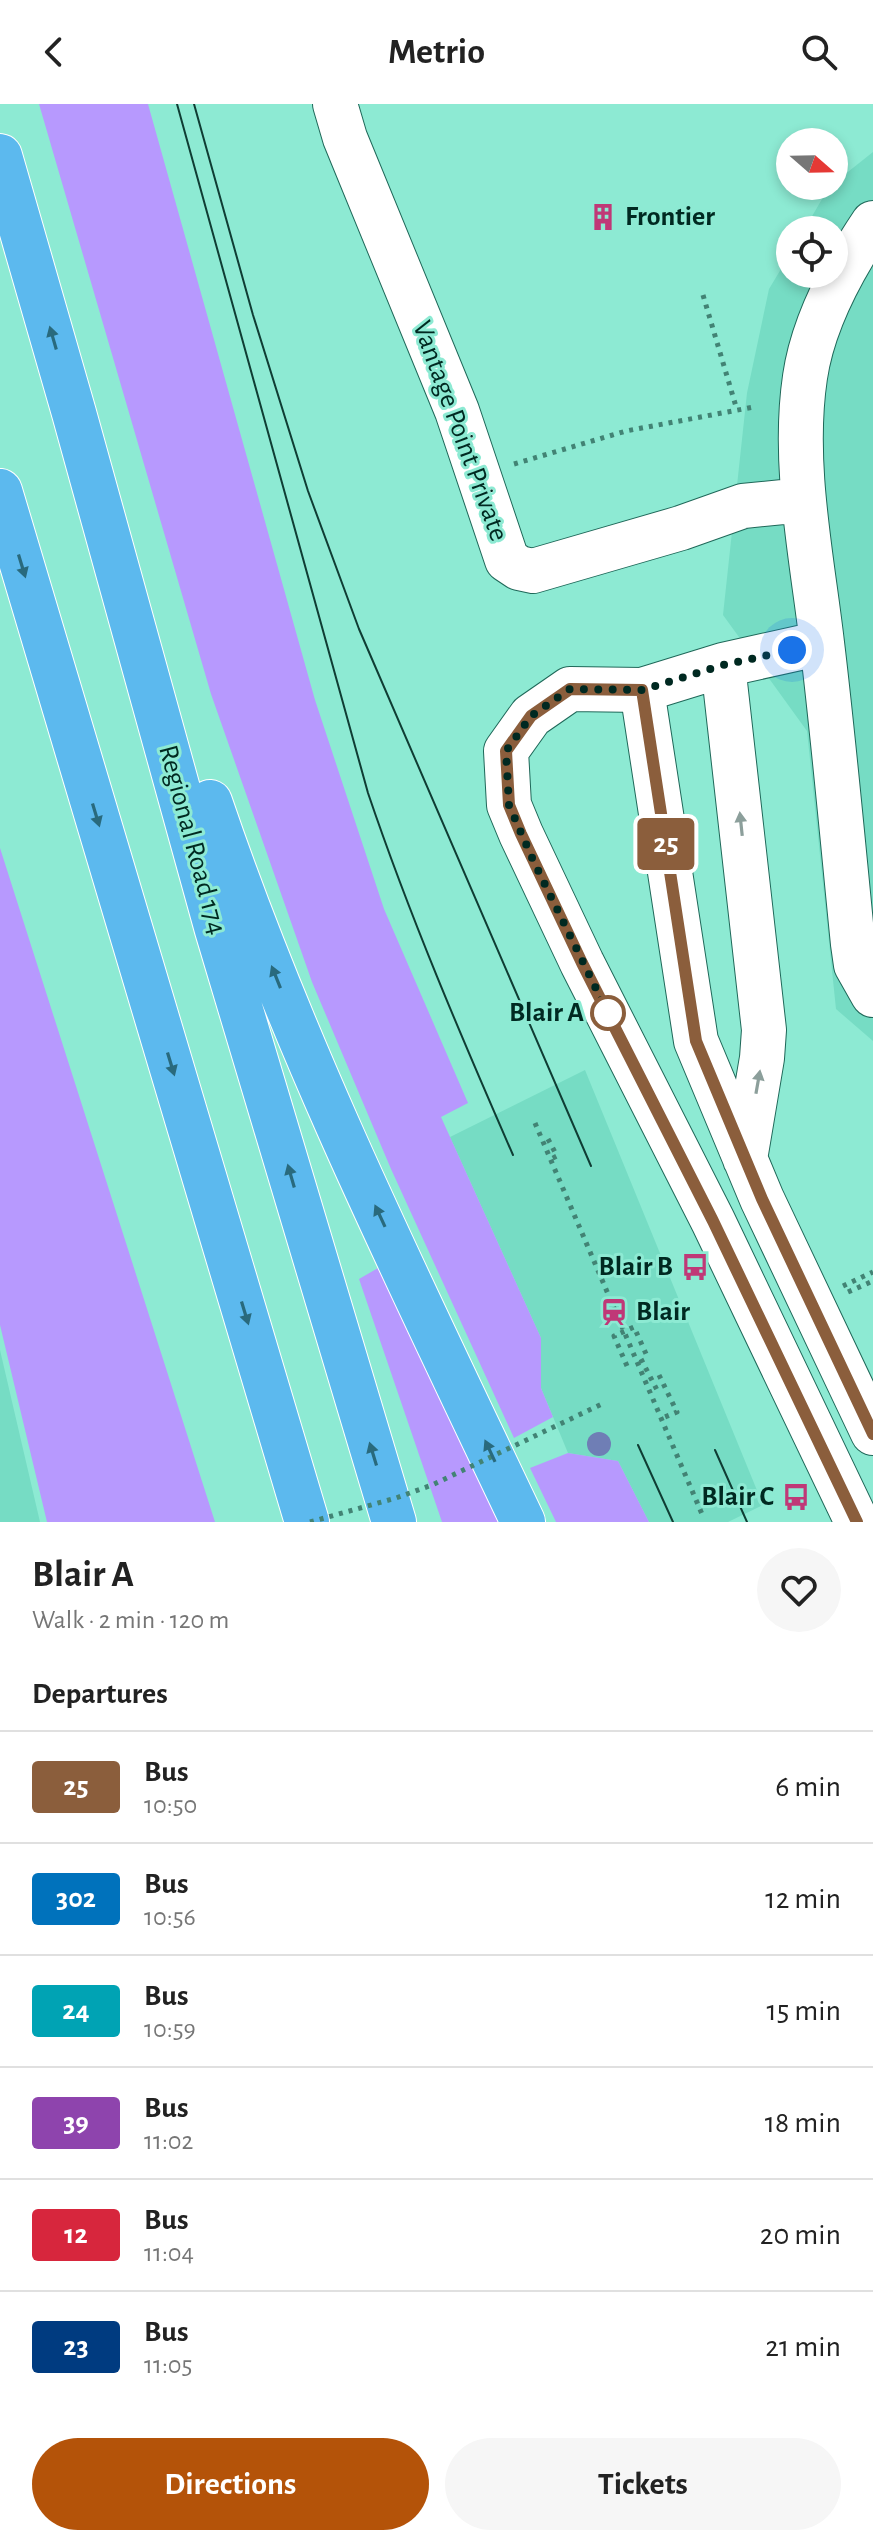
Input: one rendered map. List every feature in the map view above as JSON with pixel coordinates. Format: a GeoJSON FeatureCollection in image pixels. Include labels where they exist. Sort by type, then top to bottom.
{"type":"FeatureCollection","features":[{"type":"Feature","properties":{"kind":"highway","name":"Regional Road 174"},"geometry":{"type":"LineString","coordinates":[[0,156],[217,930],[394,1522]]}},
{"type":"Feature","properties":{"kind":"highway"},"geometry":{"type":"LineString","coordinates":[[74,413],[244,898],[353,1159],[523,1522]]}},
{"type":"Feature","properties":{"kind":"highway"},"geometry":{"type":"LineString","coordinates":[[0,491],[308,1522]]}},
{"type":"Feature","properties":{"kind":"street","name":"Vantage Point Private"},"geometry":{"type":"LineString","coordinates":[[335,104],[345,138],[453,399],[507,560],[519,568],[533,571],[681,528],[743,506],[803,500]]}},
{"type":"Feature","properties":{"kind":"street"},"geometry":{"type":"LineString","coordinates":[[873,223],[832,293],[805,376],[803,500],[822,643],[856,965],[873,995]]}},
{"type":"Feature","properties":{"kind":"street"},"geometry":{"type":"LineString","coordinates":[[822,643],[723,665],[642,690],[570,689],[531,716],[506,751],[509,805],[582,963],[713,1221],[857,1522]]}},
{"type":"Feature","properties":{"kind":"street"},"geometry":{"type":"LineString","coordinates":[[723,665],[764,1030],[745,1159]]}},
{"type":"Feature","properties":{"kind":"street"},"geometry":{"type":"LineString","coordinates":[[642,690],[696,1041],[794,1269],[873,1433]]}},
{"type":"Feature","properties":{"kind":"path"},"geometry":{"type":"LineString","coordinates":[[703,295],[737,410]]}},
{"type":"Feature","properties":{"kind":"path"},"geometry":{"type":"LineString","coordinates":[[479,474],[626,431],[754,407]]}},
{"type":"Feature","properties":{"kind":"path"},"geometry":{"type":"LineString","coordinates":[[535,1123],[702,1514]]}},
{"type":"Feature","properties":{"kind":"path"},"geometry":{"type":"LineString","coordinates":[[548,1139],[557,1156],[551,1159]]}},
{"type":"Feature","properties":{"kind":"path"},"geometry":{"type":"LineString","coordinates":[[850,1283],[873,1272]]}},
{"type":"Feature","properties":{"kind":"path"},"geometry":{"type":"LineString","coordinates":[[838,1297],[873,1281]]}},
{"type":"Feature","properties":{"kind":"path"},"geometry":{"type":"LineString","coordinates":[[627,1366],[614,1336],[634,1327],[657,1390]]}},
{"type":"Feature","properties":{"kind":"path"},"geometry":{"type":"LineString","coordinates":[[659,1375],[677,1412],[660,1419]]}},
{"type":"Feature","properties":{"kind":"path"},"geometry":{"type":"LineString","coordinates":[[649,1393],[657,1390],[667,1392]]}},
{"type":"Feature","properties":{"kind":"path"},"geometry":{"type":"LineString","coordinates":[[308,1522],[432,1485],[604,1403]]}},
{"type":"Feature","properties":{"kind":"shaded area"},"geometry":{"type":"Polygon","coordinates":[[[39,104],[148,104],[315,700],[384,909],[468,1103],[441,1117],[541,1338],[541,1388],[553,1417],[514,1438],[391,1169],[312,982],[211,694],[39,104]]]}},
{"type":"Feature","properties":{"kind":"shaded area"},"geometry":{"type":"Polygon","coordinates":[[[873,152],[873,1041],[836,1009],[807,731],[723,615],[747,393],[769,289],[776,277],[776,288],[848,288],[848,216],[812,216],[821,200],[848,200],[848,172],[873,152]]]}},
{"type":"Feature","properties":{"kind":"shaded area"},"geometry":{"type":"Polygon","coordinates":[[[0,848],[215,1522],[47,1522],[0,1325],[0,848]]]}},
{"type":"Feature","properties":{"kind":"shaded area"},"geometry":{"type":"Polygon","coordinates":[[[585,1070],[763,1505],[728,1522],[649,1522],[618,1461],[568,1453],[541,1388],[541,1338],[450,1137],[585,1070]]]}},
{"type":"Feature","properties":{"kind":"shaded area"},"geometry":{"type":"Polygon","coordinates":[[[385,1264],[507,1522],[442,1522],[359,1279],[385,1264]]]}},
{"type":"Feature","properties":{"kind":"shaded area"},"geometry":{"type":"Polygon","coordinates":[[[0,1350],[40,1522],[0,1522],[0,1350]]]}},
{"type":"Feature","properties":{"kind":"shaded area"},"geometry":{"type":"Polygon","coordinates":[[[568,1453],[618,1461],[649,1522],[556,1522],[530,1468],[568,1453]]]}},
{"type":"Feature","properties":{"kind":"tram line"},"geometry":{"type":"LineString","coordinates":[[177,104],[368,793],[455,1021],[513,1155]]}},
{"type":"Feature","properties":{"kind":"tram line"},"geometry":{"type":"LineString","coordinates":[[194,104],[253,315],[308,491],[359,629],[591,1166]]}},
{"type":"Feature","properties":{"kind":"tram line"},"geometry":{"type":"LineString","coordinates":[[638,1445],[673,1522]]}},
{"type":"Feature","properties":{"kind":"tram line"},"geometry":{"type":"LineString","coordinates":[[715,1450],[747,1522]]}},
{"type":"Feature","properties":{"kind":"bus line","name":"25"},"geometry":{"type":"LineString","coordinates":[[857,1522],[713,1221],[582,963],[509,805],[506,751],[531,716],[570,689],[642,690],[696,1041],[762,1199],[873,1434]]}},
{"type":"Feature","properties":{"kind":"place","name":"Frontier"},"geometry":{"type":"Point","coordinates":[603,217]}},
{"type":"Feature","properties":{"kind":"place","name":"Blair A"},"geometry":{"type":"Point","coordinates":[608,1013]}},
{"type":"Feature","properties":{"kind":"place","name":"Blair B"},"geometry":{"type":"Point","coordinates":[695,1267]}},
{"type":"Feature","properties":{"kind":"place","name":"Blair"},"geometry":{"type":"Point","coordinates":[614,1312]}},
{"type":"Feature","properties":{"kind":"place","name":"Blair C"},"geometry":{"type":"Point","coordinates":[796,1497]}},
{"type":"Feature","properties":{"kind":"route"},"geometry":{"type":"LineString","coordinates":[[608,1013],[509,805],[506,751],[531,716],[570,689],[642,690],[723,665],[792,650]]}}]}
